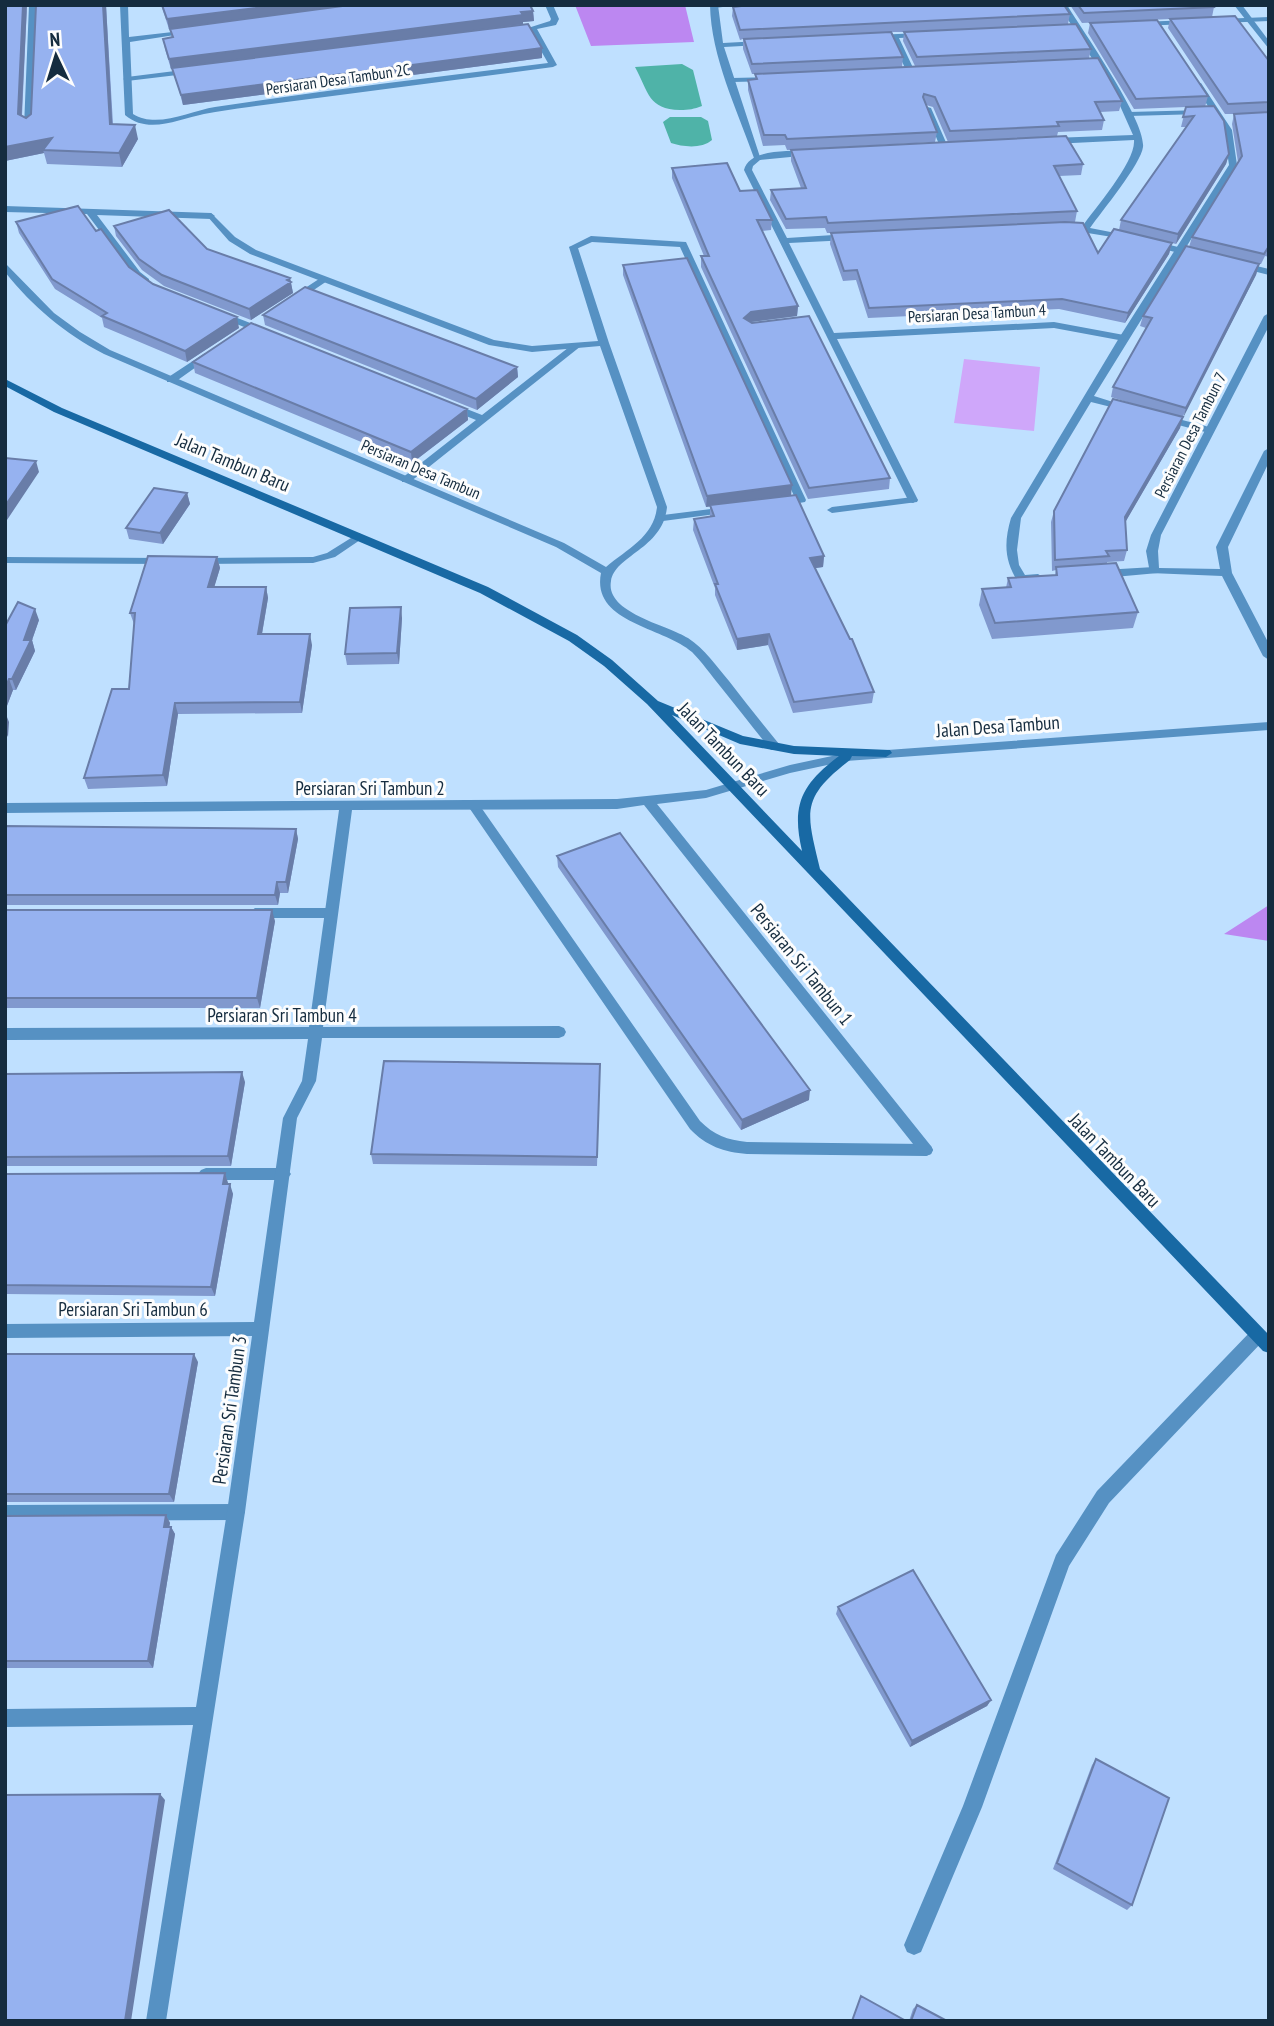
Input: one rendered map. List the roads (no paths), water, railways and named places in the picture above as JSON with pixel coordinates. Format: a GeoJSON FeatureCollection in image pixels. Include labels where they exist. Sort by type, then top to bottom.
{"type":"FeatureCollection","features":[{"type":"Feature","properties":{"kind":"main road","name":"Jalan Tambun Baru"},"geometry":{"type":"LineString","coordinates":[[5,382],[58,410],[484,590],[531,614],[608,663],[651,701],[1263,1341]]}},
{"type":"Feature","properties":{"kind":"main road"},"geometry":{"type":"LineString","coordinates":[[651,701],[740,740],[775,747],[886,753]]}},
{"type":"Feature","properties":{"kind":"main road"},"geometry":{"type":"LineString","coordinates":[[816,874],[802,826],[803,809],[808,794],[818,779],[846,758]]}},
{"type":"Feature","properties":{"kind":"street"},"geometry":{"type":"LineString","coordinates":[[28,127],[33,5]]}},
{"type":"Feature","properties":{"kind":"street"},"geometry":{"type":"LineString","coordinates":[[124,5],[127,79],[208,69]]}},
{"type":"Feature","properties":{"kind":"street"},"geometry":{"type":"LineString","coordinates":[[519,29],[553,23],[555,19],[549,5]]}},
{"type":"Feature","properties":{"kind":"street"},"geometry":{"type":"LineString","coordinates":[[734,5],[715,6],[714,23],[758,158]]}},
{"type":"Feature","properties":{"kind":"street"},"geometry":{"type":"LineString","coordinates":[[1063,5],[1129,114],[1139,137],[1136,153],[1086,228]]}},
{"type":"Feature","properties":{"kind":"street"},"geometry":{"type":"LineString","coordinates":[[1238,5],[1269,47]]}},
{"type":"Feature","properties":{"kind":"street"},"geometry":{"type":"LineString","coordinates":[[1210,21],[1269,19]]}},
{"type":"Feature","properties":{"kind":"street"},"geometry":{"type":"LineString","coordinates":[[1131,25],[1197,22]]}},
{"type":"Feature","properties":{"kind":"street"},"geometry":{"type":"LineString","coordinates":[[1158,24],[1165,35]]}},
{"type":"Feature","properties":{"kind":"street"},"geometry":{"type":"LineString","coordinates":[[1064,28],[1090,27]]}},
{"type":"Feature","properties":{"kind":"street","name":"Persiaran Desa Tambun 2C"},"geometry":{"type":"LineString","coordinates":[[127,79],[129,115],[142,121],[166,120],[210,110],[553,65],[532,28]]}},
{"type":"Feature","properties":{"kind":"street"},"geometry":{"type":"LineString","coordinates":[[125,40],[194,31]]}},
{"type":"Feature","properties":{"kind":"street"},"geometry":{"type":"LineString","coordinates":[[867,37],[933,34]]}},
{"type":"Feature","properties":{"kind":"street"},"geometry":{"type":"LineString","coordinates":[[894,36],[911,72]]}},
{"type":"Feature","properties":{"kind":"street"},"geometry":{"type":"LineString","coordinates":[[720,45],[774,42]]}},
{"type":"Feature","properties":{"kind":"street"},"geometry":{"type":"LineString","coordinates":[[1085,64],[1098,63]]}},
{"type":"Feature","properties":{"kind":"street"},"geometry":{"type":"LineString","coordinates":[[897,72],[925,71]]}},
{"type":"Feature","properties":{"kind":"street"},"geometry":{"type":"LineString","coordinates":[[733,80],[788,78]]}},
{"type":"Feature","properties":{"kind":"street"},"geometry":{"type":"LineString","coordinates":[[1049,578],[1022,579],[1015,571],[1009,544],[1016,518],[1178,250],[1233,165],[1231,138],[1194,78]]}},
{"type":"Feature","properties":{"kind":"street"},"geometry":{"type":"LineString","coordinates":[[927,108],[944,147]]}},
{"type":"Feature","properties":{"kind":"street"},"geometry":{"type":"LineString","coordinates":[[1129,114],[1219,116],[1233,120]]}},
{"type":"Feature","properties":{"kind":"street"},"geometry":{"type":"LineString","coordinates":[[1042,142],[1139,137]]}},
{"type":"Feature","properties":{"kind":"street"},"geometry":{"type":"LineString","coordinates":[[931,147],[958,146]]}},
{"type":"Feature","properties":{"kind":"street"},"geometry":{"type":"LineString","coordinates":[[825,153],[758,158],[749,165],[748,170],[913,500],[832,510]]}},
{"type":"Feature","properties":{"kind":"street"},"geometry":{"type":"LineString","coordinates":[[5,209],[90,212],[103,210],[211,216],[241,245],[492,343],[532,349],[604,343]]}},
{"type":"Feature","properties":{"kind":"street"},"geometry":{"type":"LineString","coordinates":[[90,212],[137,274],[152,285]]}},
{"type":"Feature","properties":{"kind":"street"},"geometry":{"type":"LineString","coordinates":[[1063,227],[1086,228],[1204,256]]}},
{"type":"Feature","properties":{"kind":"street"},"geometry":{"type":"LineString","coordinates":[[783,241],[864,236]]}},
{"type":"Feature","properties":{"kind":"street"},"geometry":{"type":"LineString","coordinates":[[774,504],[801,500],[683,244],[591,239],[574,247],[604,343],[662,508],[663,518],[649,537],[607,572],[603,582],[605,592],[614,604],[628,614],[683,639],[698,651],[775,747]]}},
{"type":"Feature","properties":{"kind":"street"},"geometry":{"type":"LineString","coordinates":[[1230,263],[1269,272]]}},
{"type":"Feature","properties":{"kind":"street","name":"Persiaran Desa Tambun"},"geometry":{"type":"LineString","coordinates":[[5,266],[35,303],[59,325],[107,352],[560,545],[607,572]]}},
{"type":"Feature","properties":{"kind":"street"},"geometry":{"type":"LineString","coordinates":[[283,306],[325,279]]}},
{"type":"Feature","properties":{"kind":"street"},"geometry":{"type":"LineString","coordinates":[[206,308],[278,337]]}},
{"type":"Feature","properties":{"kind":"street","name":"Persiaran Desa Tambun 7"},"geometry":{"type":"LineString","coordinates":[[1154,571],[1152,551],[1156,535],[1269,316]]}},
{"type":"Feature","properties":{"kind":"street"},"geometry":{"type":"LineString","coordinates":[[810,321],[821,319]]}},
{"type":"Feature","properties":{"kind":"street"},"geometry":{"type":"LineString","coordinates":[[241,334],[262,320]]}},
{"type":"Feature","properties":{"kind":"street","name":"Persiaran Desa Tambun 4"},"geometry":{"type":"LineString","coordinates":[[831,336],[1054,325],[1124,338]]}},
{"type":"Feature","properties":{"kind":"street"},"geometry":{"type":"LineString","coordinates":[[406,480],[576,346]]}},
{"type":"Feature","properties":{"kind":"street"},"geometry":{"type":"LineString","coordinates":[[172,380],[218,349]]}},
{"type":"Feature","properties":{"kind":"street"},"geometry":{"type":"LineString","coordinates":[[1089,398],[1142,412]]}},
{"type":"Feature","properties":{"kind":"street"},"geometry":{"type":"LineString","coordinates":[[444,404],[483,419]]}},
{"type":"Feature","properties":{"kind":"street"},"geometry":{"type":"LineString","coordinates":[[1156,416],[1209,429]]}},
{"type":"Feature","properties":{"kind":"street"},"geometry":{"type":"LineString","coordinates":[[1269,450],[1222,547],[1226,573],[1269,656]]}},
{"type":"Feature","properties":{"kind":"street"},"geometry":{"type":"LineString","coordinates":[[663,518],[732,509]]}},
{"type":"Feature","properties":{"kind":"street"},"geometry":{"type":"LineString","coordinates":[[184,561],[313,560],[331,555],[359,536]]}},
{"type":"Feature","properties":{"kind":"street"},"geometry":{"type":"LineString","coordinates":[[5,560],[170,561]]}},
{"type":"Feature","properties":{"kind":"street"},"geometry":{"type":"LineString","coordinates":[[1088,575],[1154,571],[1226,573]]}},
{"type":"Feature","properties":{"kind":"street","name":"Jalan Desa Tambun"},"geometry":{"type":"LineString","coordinates":[[733,787],[800,766],[886,753],[1269,726]]}},
{"type":"Feature","properties":{"kind":"street","name":"Persiaran Sri Tambun 2"},"geometry":{"type":"LineString","coordinates":[[5,808],[649,803],[733,787]]}},
{"type":"Feature","properties":{"kind":"street","name":"Persiaran Sri Tambun 1"},"geometry":{"type":"LineString","coordinates":[[474,806],[695,1125],[707,1138],[726,1146],[747,1148],[926,1150],[649,803]]}},
{"type":"Feature","properties":{"kind":"street","name":"Persiaran Sri Tambun 3"},"geometry":{"type":"LineString","coordinates":[[156,2021],[236,1512],[290,1118],[309,1081],[346,807]]}},
{"type":"Feature","properties":{"kind":"street"},"geometry":{"type":"LineString","coordinates":[[236,913],[331,913]]}},
{"type":"Feature","properties":{"kind":"street","name":"Persiaran Sri Tambun 4"},"geometry":{"type":"LineString","coordinates":[[5,1034],[559,1032]]}},
{"type":"Feature","properties":{"kind":"street"},"geometry":{"type":"LineString","coordinates":[[186,1174],[283,1174]]}},
{"type":"Feature","properties":{"kind":"street","name":"Persiaran Sri Tambun 6"},"geometry":{"type":"LineString","coordinates":[[5,1331],[262,1329]]}},
{"type":"Feature","properties":{"kind":"street"},"geometry":{"type":"LineString","coordinates":[[914,1944],[972,1807],[1062,1561],[1102,1497],[1263,1341]]}},
{"type":"Feature","properties":{"kind":"street"},"geometry":{"type":"LineString","coordinates":[[5,1513],[236,1512]]}},
{"type":"Feature","properties":{"kind":"street"},"geometry":{"type":"LineString","coordinates":[[5,1718],[203,1716]]}}]}
